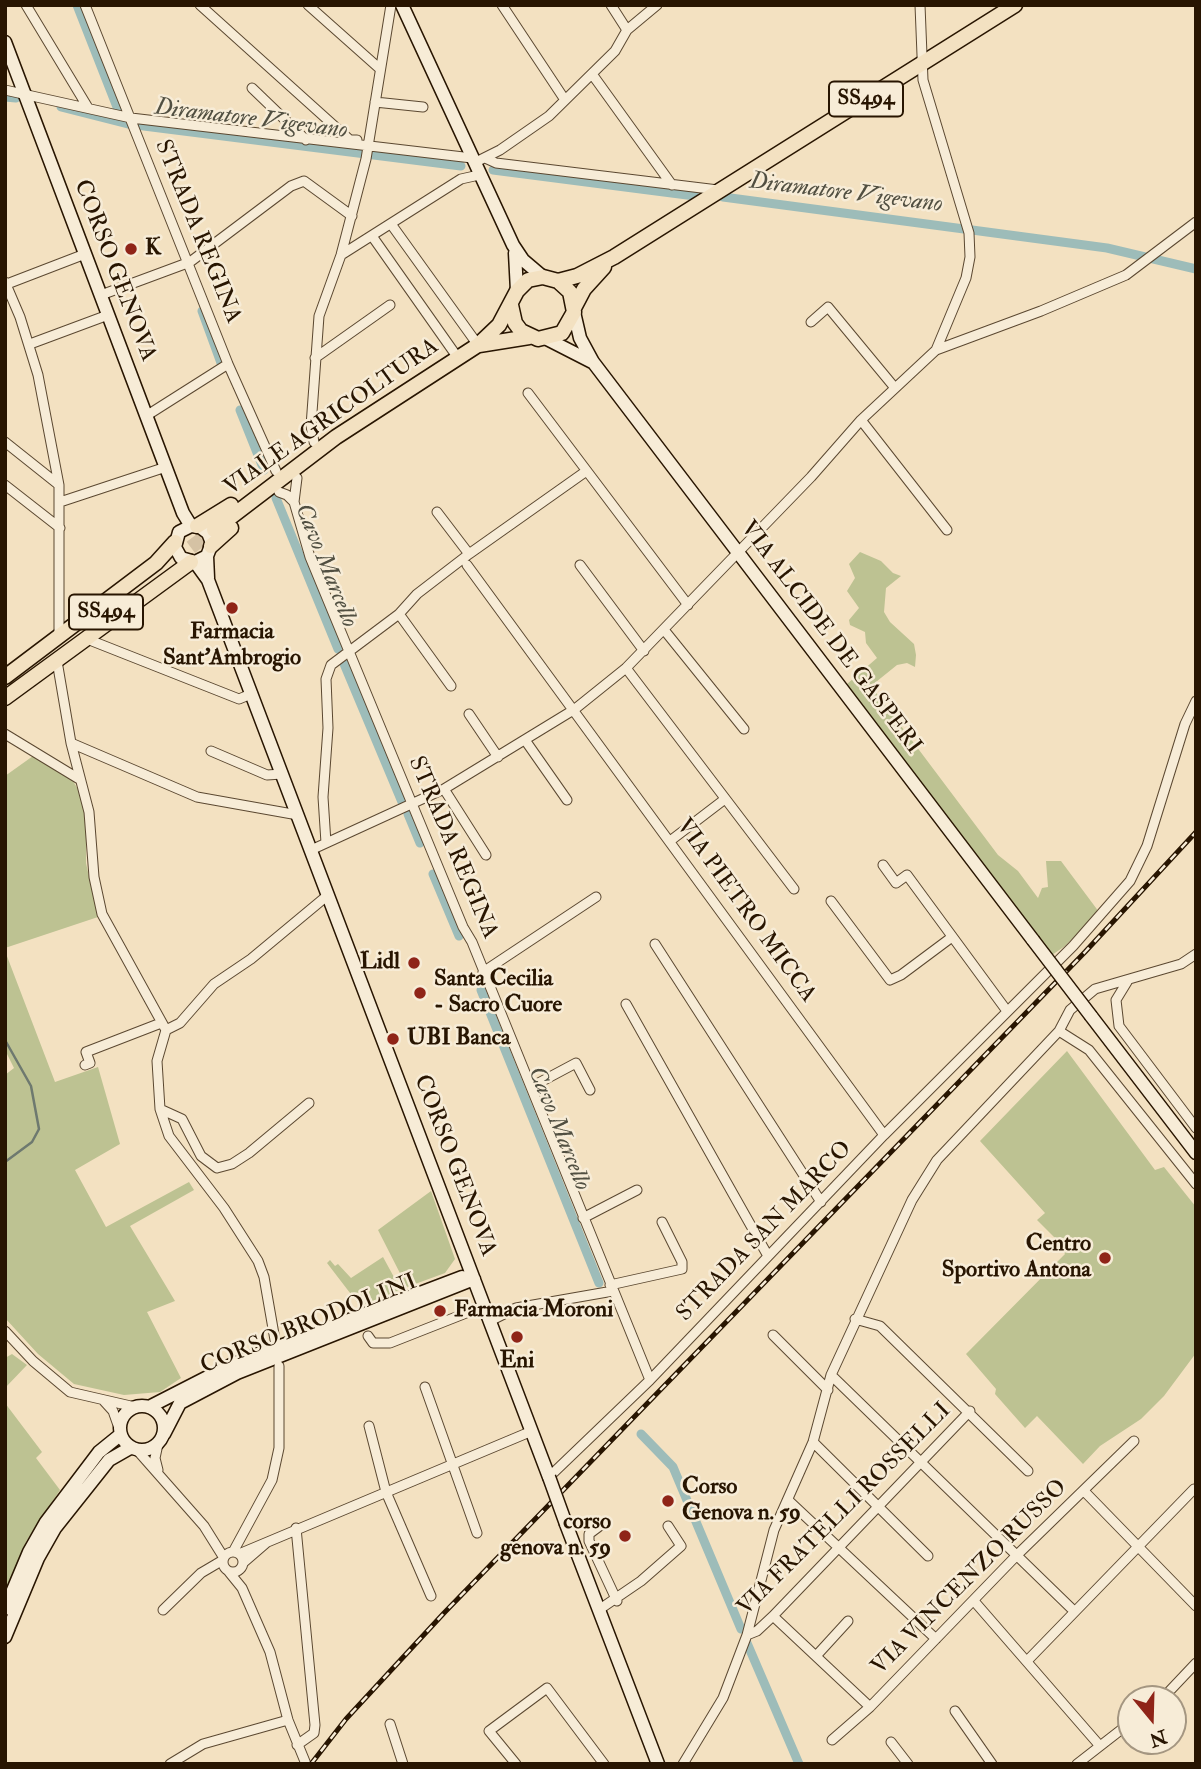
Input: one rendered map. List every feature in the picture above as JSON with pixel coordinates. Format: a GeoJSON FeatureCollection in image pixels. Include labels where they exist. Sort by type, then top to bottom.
{"type":"FeatureCollection","features":[{"type":"Feature","properties":{"kind":"main road"},"geometry":{"type":"LineString","coordinates":[[402,5],[478,163],[513,245],[523,260],[570,292],[574,310]]}},
{"type":"Feature","properties":{"kind":"main road","name":"VIALE AGRICOLTURA"},"geometry":{"type":"LineString","coordinates":[[214,530],[358,423],[478,345],[499,325],[528,280],[577,276],[614,257],[1015,5]]}},
{"type":"Feature","properties":{"kind":"main road","name":"CORSO GENOVA"},"geometry":{"type":"LineString","coordinates":[[5,42],[183,513],[191,527],[208,533],[201,556],[208,580],[658,1764]]}},
{"type":"Feature","properties":{"kind":"main road"},"geometry":{"type":"LineString","coordinates":[[513,245],[517,266],[515,323],[529,337]]}},
{"type":"Feature","properties":{"kind":"main road","name":"VIALE AGRICOLTURA"},"geometry":{"type":"LineString","coordinates":[[478,345],[529,337],[547,340],[568,327],[584,289],[614,257]]}},
{"type":"Feature","properties":{"kind":"main road","name":"VIA ALCIDE DE GASPERI"},"geometry":{"type":"LineString","coordinates":[[574,310],[580,338],[593,362],[1196,1153]]}},
{"type":"Feature","properties":{"kind":"main road","name":"VIA ALCIDE DE GASPERI"},"geometry":{"type":"LineString","coordinates":[[547,340],[593,362]]}},
{"type":"Feature","properties":{"kind":"main road"},"geometry":{"type":"LineString","coordinates":[[191,527],[220,514],[314,442],[358,423]]}},
{"type":"Feature","properties":{"kind":"main road"},"geometry":{"type":"LineString","coordinates":[[5,698],[201,556],[337,448],[358,423]]}},
{"type":"Feature","properties":{"kind":"main road","name":"CORSO GENOVA"},"geometry":{"type":"LineString","coordinates":[[191,527],[175,542],[178,553],[201,556]]}},
{"type":"Feature","properties":{"kind":"main road"},"geometry":{"type":"LineString","coordinates":[[5,677],[156,562],[175,542]]}},
{"type":"Feature","properties":{"kind":"main road","name":"SS494"},"geometry":{"type":"LineString","coordinates":[[5,689],[174,560]]}},
{"type":"Feature","properties":{"kind":"main road","name":"CORSO BRODOLINI"},"geometry":{"type":"LineString","coordinates":[[161,1439],[180,1403],[227,1378],[447,1286],[462,1247]]}},
{"type":"Feature","properties":{"kind":"main road","name":"CORSO BRODOLINI"},"geometry":{"type":"LineString","coordinates":[[135,1407],[149,1407],[233,1364],[473,1276]]}},
{"type":"Feature","properties":{"kind":"main road","name":"CORSO BRODOLINI"},"geometry":{"type":"LineString","coordinates":[[447,1286],[483,1303]]}},
{"type":"Feature","properties":{"kind":"main road"},"geometry":{"type":"LineString","coordinates":[[5,1609],[29,1552],[46,1522],[99,1452],[120,1432],[123,1415],[135,1407]]}},
{"type":"Feature","properties":{"kind":"main road"},"geometry":{"type":"LineString","coordinates":[[5,1637],[38,1558],[55,1528],[109,1460],[134,1449],[148,1450],[161,1439],[164,1423],[159,1413],[149,1407]]}},
{"type":"Feature","properties":{"kind":"main road"},"geometry":{"type":"LineString","coordinates":[[120,1432],[134,1449]]}},
{"type":"Feature","properties":{"kind":"street"},"geometry":{"type":"LineString","coordinates":[[26,5],[87,106]]}},
{"type":"Feature","properties":{"kind":"street","name":"STRADA REGINA"},"geometry":{"type":"LineString","coordinates":[[85,5],[190,262],[228,363],[276,471]]}},
{"type":"Feature","properties":{"kind":"street"},"geometry":{"type":"LineString","coordinates":[[200,5],[350,140],[368,149]]}},
{"type":"Feature","properties":{"kind":"street"},"geometry":{"type":"LineString","coordinates":[[308,5],[380,69]]}},
{"type":"Feature","properties":{"kind":"street"},"geometry":{"type":"LineString","coordinates":[[314,442],[311,426],[319,316],[341,256],[368,149],[391,5]]}},
{"type":"Feature","properties":{"kind":"street"},"geometry":{"type":"LineString","coordinates":[[502,5],[565,100]]}},
{"type":"Feature","properties":{"kind":"street"},"geometry":{"type":"LineString","coordinates":[[611,5],[626,30]]}},
{"type":"Feature","properties":{"kind":"street"},"geometry":{"type":"LineString","coordinates":[[341,256],[461,179],[478,163],[549,116],[615,51],[626,30],[657,5]]}},
{"type":"Feature","properties":{"kind":"street"},"geometry":{"type":"LineString","coordinates":[[311,849],[444,789],[575,709],[626,668],[665,631],[737,551],[811,477],[861,420],[936,350],[954,313],[971,257],[970,233],[923,80],[925,62],[920,5]]}},
{"type":"Feature","properties":{"kind":"street"},"geometry":{"type":"LineString","coordinates":[[592,74],[671,185]]}},
{"type":"Feature","properties":{"kind":"street"},"geometry":{"type":"LineString","coordinates":[[252,88],[306,139]]}},
{"type":"Feature","properties":{"kind":"street"},"geometry":{"type":"LineString","coordinates":[[5,90],[87,106],[133,123],[306,139],[478,163],[719,191]]}},
{"type":"Feature","properties":{"kind":"street"},"geometry":{"type":"LineString","coordinates":[[375,103],[423,107]]}},
{"type":"Feature","properties":{"kind":"street"},"geometry":{"type":"LineString","coordinates":[[101,295],[190,262],[292,186],[304,181],[352,216]]}},
{"type":"Feature","properties":{"kind":"street"},"geometry":{"type":"LineString","coordinates":[[936,350],[1126,275],[1141,261],[1196,222]]}},
{"type":"Feature","properties":{"kind":"street"},"geometry":{"type":"LineString","coordinates":[[391,224],[478,345]]}},
{"type":"Feature","properties":{"kind":"street"},"geometry":{"type":"LineString","coordinates":[[372,236],[458,358]]}},
{"type":"Feature","properties":{"kind":"street"},"geometry":{"type":"LineString","coordinates":[[60,636],[59,485],[50,430],[30,344],[6,283],[85,254]]}},
{"type":"Feature","properties":{"kind":"street"},"geometry":{"type":"LineString","coordinates":[[315,358],[390,305]]}},
{"type":"Feature","properties":{"kind":"street"},"geometry":{"type":"LineString","coordinates":[[811,322],[828,307],[895,388]]}},
{"type":"Feature","properties":{"kind":"street"},"geometry":{"type":"LineString","coordinates":[[30,344],[108,315]]}},
{"type":"Feature","properties":{"kind":"street"},"geometry":{"type":"LineString","coordinates":[[146,416],[228,363]]}},
{"type":"Feature","properties":{"kind":"street"},"geometry":{"type":"LineString","coordinates":[[528,393],[688,605]]}},
{"type":"Feature","properties":{"kind":"street"},"geometry":{"type":"LineString","coordinates":[[861,420],[947,530]]}},
{"type":"Feature","properties":{"kind":"street"},"geometry":{"type":"LineString","coordinates":[[5,442],[59,485]]}},
{"type":"Feature","properties":{"kind":"street"},"geometry":{"type":"LineString","coordinates":[[60,502],[166,467]]}},
{"type":"Feature","properties":{"kind":"street"},"geometry":{"type":"LineString","coordinates":[[326,843],[323,797],[328,728],[326,679],[333,662],[399,614],[418,594],[585,472]]}},
{"type":"Feature","properties":{"kind":"street","name":"STRADA REGINA"},"geometry":{"type":"LineString","coordinates":[[297,478],[293,502],[310,557],[650,1380]]}},
{"type":"Feature","properties":{"kind":"street"},"geometry":{"type":"LineString","coordinates":[[5,485],[60,528]]}},
{"type":"Feature","properties":{"kind":"street"},"geometry":{"type":"LineString","coordinates":[[279,492],[287,495],[293,502]]}},
{"type":"Feature","properties":{"kind":"street","name":"VIA PIETRO MICCA"},"geometry":{"type":"LineString","coordinates":[[436,512],[575,709],[884,1135]]}},
{"type":"Feature","properties":{"kind":"street"},"geometry":{"type":"LineString","coordinates":[[580,565],[644,651]]}},
{"type":"Feature","properties":{"kind":"street"},"geometry":{"type":"LineString","coordinates":[[60,604],[69,617],[81,620]]}},
{"type":"Feature","properties":{"kind":"street"},"geometry":{"type":"LineString","coordinates":[[399,614],[451,687]]}},
{"type":"Feature","properties":{"kind":"street"},"geometry":{"type":"LineString","coordinates":[[665,631],[744,729]]}},
{"type":"Feature","properties":{"kind":"street"},"geometry":{"type":"LineString","coordinates":[[92,641],[239,699],[251,694]]}},
{"type":"Feature","properties":{"kind":"street"},"geometry":{"type":"LineString","coordinates":[[57,661],[71,743],[89,812],[94,877],[102,914],[163,1026],[157,1061],[160,1109],[169,1136],[224,1208],[258,1261],[264,1277],[275,1340]]}},
{"type":"Feature","properties":{"kind":"street"},"geometry":{"type":"LineString","coordinates":[[626,668],[794,889]]}},
{"type":"Feature","properties":{"kind":"street","name":"STRADA SAN MARCO"},"geometry":{"type":"LineString","coordinates":[[549,1477],[650,1380],[884,1135],[1073,946],[1130,881],[1147,846],[1185,724],[1196,701]]}},
{"type":"Feature","properties":{"kind":"street"},"geometry":{"type":"LineString","coordinates":[[469,714],[498,757]]}},
{"type":"Feature","properties":{"kind":"street"},"geometry":{"type":"LineString","coordinates":[[5,734],[79,779]]}},
{"type":"Feature","properties":{"kind":"street"},"geometry":{"type":"LineString","coordinates":[[525,740],[567,800]]}},
{"type":"Feature","properties":{"kind":"street"},"geometry":{"type":"LineString","coordinates":[[71,743],[197,797],[298,815]]}},
{"type":"Feature","properties":{"kind":"street"},"geometry":{"type":"LineString","coordinates":[[211,751],[267,775],[282,774]]}},
{"type":"Feature","properties":{"kind":"street"},"geometry":{"type":"LineString","coordinates":[[444,789],[486,855]]}},
{"type":"Feature","properties":{"kind":"street"},"geometry":{"type":"LineString","coordinates":[[670,841],[726,799]]}},
{"type":"Feature","properties":{"kind":"street"},"geometry":{"type":"LineString","coordinates":[[883,865],[897,883],[907,875],[1007,1012]]}},
{"type":"Feature","properties":{"kind":"street"},"geometry":{"type":"LineString","coordinates":[[85,1065],[90,1063],[86,1052],[163,1026],[180,1023],[214,984],[251,959],[328,895]]}},
{"type":"Feature","properties":{"kind":"street"},"geometry":{"type":"LineString","coordinates":[[483,972],[596,897]]}},
{"type":"Feature","properties":{"kind":"street"},"geometry":{"type":"LineString","coordinates":[[831,901],[890,979],[901,975],[952,937]]}},
{"type":"Feature","properties":{"kind":"street"},"geometry":{"type":"LineString","coordinates":[[656,944],[821,1202]]}},
{"type":"Feature","properties":{"kind":"street"},"geometry":{"type":"LineString","coordinates":[[683,1764],[723,1698],[747,1635],[774,1530],[813,1442],[831,1376],[912,1200],[937,1160],[1059,1031],[1070,1010],[1095,989],[1127,982],[1181,964],[1196,954]]}},
{"type":"Feature","properties":{"kind":"street"},"geometry":{"type":"LineString","coordinates":[[1127,982],[1116,1000],[1119,1026],[1196,1128]]}},
{"type":"Feature","properties":{"kind":"street"},"geometry":{"type":"LineString","coordinates":[[626,1004],[768,1256]]}},
{"type":"Feature","properties":{"kind":"street"},"geometry":{"type":"LineString","coordinates":[[1059,1031],[1089,1050],[1196,1184]]}},
{"type":"Feature","properties":{"kind":"street"},"geometry":{"type":"LineString","coordinates":[[531,1087],[576,1063],[590,1090]]}},
{"type":"Feature","properties":{"kind":"street"},"geometry":{"type":"LineString","coordinates":[[160,1109],[181,1119],[201,1156],[208,1164],[217,1168],[232,1164],[249,1153],[309,1103]]}},
{"type":"Feature","properties":{"kind":"street"},"geometry":{"type":"LineString","coordinates":[[583,1218],[637,1190]]}},
{"type":"Feature","properties":{"kind":"street"},"geometry":{"type":"LineString","coordinates":[[490,1321],[516,1308],[551,1303],[682,1269],[682,1262],[662,1222]]}},
{"type":"Feature","properties":{"kind":"street"},"geometry":{"type":"LineString","coordinates":[[368,1336],[373,1343],[390,1343],[483,1303]]}},
{"type":"Feature","properties":{"kind":"street"},"geometry":{"type":"LineString","coordinates":[[855,1319],[880,1326],[970,1411],[1028,1471]]}},
{"type":"Feature","properties":{"kind":"street"},"geometry":{"type":"LineString","coordinates":[[5,1331],[56,1382],[70,1392],[135,1407]]}},
{"type":"Feature","properties":{"kind":"street"},"geometry":{"type":"LineString","coordinates":[[773,1335],[828,1390]]}},
{"type":"Feature","properties":{"kind":"street"},"geometry":{"type":"LineString","coordinates":[[242,1588],[233,1560],[272,1480],[279,1448],[279,1366]]}},
{"type":"Feature","properties":{"kind":"street"},"geometry":{"type":"LineString","coordinates":[[831,1376],[921,1460],[1074,1611]]}},
{"type":"Feature","properties":{"kind":"street"},"geometry":{"type":"LineString","coordinates":[[425,1387],[477,1533]]}},
{"type":"Feature","properties":{"kind":"street"},"geometry":{"type":"LineString","coordinates":[[103,1400],[113,1411],[120,1432]]}},
{"type":"Feature","properties":{"kind":"street","name":"VIA FRATELLI ROSSELLI"},"geometry":{"type":"LineString","coordinates":[[747,1635],[757,1631],[773,1616],[970,1411]]}},
{"type":"Feature","properties":{"kind":"street"},"geometry":{"type":"LineString","coordinates":[[369,1426],[386,1492],[431,1596]]}},
{"type":"Feature","properties":{"kind":"street"},"geometry":{"type":"LineString","coordinates":[[163,1610],[201,1573],[233,1560],[270,1539],[532,1431]]}},
{"type":"Feature","properties":{"kind":"street"},"geometry":{"type":"LineString","coordinates":[[159,1475],[155,1458],[161,1439]]}},
{"type":"Feature","properties":{"kind":"street","name":"VIA VINCENZO RUSSO"},"geometry":{"type":"LineString","coordinates":[[832,1740],[870,1707],[1017,1555],[1134,1441]]}},
{"type":"Feature","properties":{"kind":"street"},"geometry":{"type":"LineString","coordinates":[[813,1442],[928,1556]]}},
{"type":"Feature","properties":{"kind":"street"},"geometry":{"type":"LineString","coordinates":[[134,1449],[233,1560],[270,1652],[288,1720],[306,1764]]}},
{"type":"Feature","properties":{"kind":"street"},"geometry":{"type":"LineString","coordinates":[[1027,1661],[1194,1489]]}},
{"type":"Feature","properties":{"kind":"street"},"geometry":{"type":"LineString","coordinates":[[1084,1491],[1196,1605]]}},
{"type":"Feature","properties":{"kind":"street"},"geometry":{"type":"LineString","coordinates":[[788,1500],[936,1639]]}},
{"type":"Feature","properties":{"kind":"street"},"geometry":{"type":"LineString","coordinates":[[601,1525],[589,1534],[589,1541],[617,1601]]}},
{"type":"Feature","properties":{"kind":"street"},"geometry":{"type":"LineString","coordinates":[[250,1526],[258,1536],[270,1539]]}},
{"type":"Feature","properties":{"kind":"street"},"geometry":{"type":"LineString","coordinates":[[600,1609],[617,1601],[681,1546],[668,1526]]}},
{"type":"Feature","properties":{"kind":"street"},"geometry":{"type":"LineString","coordinates":[[296,1528],[315,1725],[314,1734],[298,1745]]}},
{"type":"Feature","properties":{"kind":"street"},"geometry":{"type":"LineString","coordinates":[[974,1601],[1100,1746]]}},
{"type":"Feature","properties":{"kind":"street"},"geometry":{"type":"LineString","coordinates":[[773,1616],[870,1707]]}},
{"type":"Feature","properties":{"kind":"street"},"geometry":{"type":"LineString","coordinates":[[816,1656],[848,1621]]}},
{"type":"Feature","properties":{"kind":"street"},"geometry":{"type":"LineString","coordinates":[[1175,1685],[1196,1663]]}},
{"type":"Feature","properties":{"kind":"street"},"geometry":{"type":"LineString","coordinates":[[516,1764],[489,1731],[547,1688],[604,1764]]}},
{"type":"Feature","properties":{"kind":"street"},"geometry":{"type":"LineString","coordinates":[[955,1711],[992,1764]]}},
{"type":"Feature","properties":{"kind":"street"},"geometry":{"type":"LineString","coordinates":[[170,1764],[203,1744],[288,1720]]}},
{"type":"Feature","properties":{"kind":"street"},"geometry":{"type":"LineString","coordinates":[[390,1724],[403,1764]]}},
{"type":"Feature","properties":{"kind":"street"},"geometry":{"type":"LineString","coordinates":[[1077,1764],[1117,1733]]}},
{"type":"Feature","properties":{"kind":"street"},"geometry":{"type":"LineString","coordinates":[[891,1742],[908,1764]]}},
{"type":"Feature","properties":{"kind":"green space"},"geometry":{"type":"Polygon","coordinates":[[[860,552],[881,561],[893,573],[901,576],[886,588],[884,612],[890,622],[914,644],[916,655],[915,667],[907,663],[897,665],[871,686],[998,855],[1018,871],[1038,898],[1042,888],[1048,887],[1046,861],[1061,861],[1099,912],[1065,946],[1052,955],[847,684],[877,658],[866,643],[865,632],[850,625],[849,620],[859,608],[847,591],[855,578],[849,564],[860,552]]]}},
{"type":"Feature","properties":{"kind":"green space"},"geometry":{"type":"Polygon","coordinates":[[[33,756],[73,781],[86,807],[86,863],[98,917],[5,948],[5,776],[33,756]]]}},
{"type":"Feature","properties":{"kind":"green space"},"geometry":{"type":"Polygon","coordinates":[[[5,951],[55,1082],[98,1067],[120,1144],[75,1170],[106,1227],[189,1182],[194,1190],[130,1226],[175,1301],[147,1312],[181,1378],[160,1392],[124,1395],[74,1384],[38,1354],[5,1318],[5,1075],[14,1068],[5,1050],[5,951]]]}},
{"type":"Feature","properties":{"kind":"green space","name":"Centro Sportivo Antona"},"geometry":{"type":"Polygon","coordinates":[[[1067,1051],[1155,1170],[1164,1167],[1196,1207],[1196,1353],[1164,1396],[1141,1419],[1100,1446],[1083,1464],[1037,1416],[1025,1428],[995,1394],[996,1389],[966,1354],[1065,1254],[1056,1239],[1037,1220],[1045,1213],[980,1141],[1067,1051]]]}},
{"type":"Feature","properties":{"kind":"green space"},"geometry":{"type":"Polygon","coordinates":[[[431,1191],[455,1259],[445,1273],[407,1287],[378,1230],[431,1191]]]}},
{"type":"Feature","properties":{"kind":"green space"},"geometry":{"type":"Polygon","coordinates":[[[383,1257],[401,1290],[360,1306],[327,1263],[330,1260],[335,1266],[338,1264],[351,1278],[383,1257]]]}},
{"type":"Feature","properties":{"kind":"green space"},"geometry":{"type":"Polygon","coordinates":[[[12,1354],[27,1365],[5,1388],[5,1358],[12,1354]]]}},
{"type":"Feature","properties":{"kind":"green space"},"geometry":{"type":"Polygon","coordinates":[[[5,1403],[42,1452],[36,1458],[60,1490],[27,1540],[5,1591],[5,1403]]]}},
{"type":"Feature","properties":{"kind":"waterway","name":"Cavo Marcello"},"geometry":{"type":"LineString","coordinates":[[77,5],[119,112]]}},
{"type":"Feature","properties":{"kind":"waterway","name":"Diramatore Vigevano"},"geometry":{"type":"LineString","coordinates":[[5,97],[16,98]]}},
{"type":"Feature","properties":{"kind":"waterway","name":"Diramatore Vigevano"},"geometry":{"type":"LineString","coordinates":[[61,107],[128,124],[461,166]]}},
{"type":"Feature","properties":{"kind":"waterway","name":"Diramatore Vigevano"},"geometry":{"type":"LineString","coordinates":[[493,170],[695,196]]}},
{"type":"Feature","properties":{"kind":"waterway","name":"Diramatore Vigevano"},"geometry":{"type":"LineString","coordinates":[[723,197],[964,229]]}},
{"type":"Feature","properties":{"kind":"waterway","name":"Diramatore Vigevano"},"geometry":{"type":"LineString","coordinates":[[972,230],[1107,248],[1196,269]]}},
{"type":"Feature","properties":{"kind":"waterway","name":"Cavo Marcello"},"geometry":{"type":"LineString","coordinates":[[202,311],[221,363]]}},
{"type":"Feature","properties":{"kind":"waterway","name":"Cavo Marcello"},"geometry":{"type":"LineString","coordinates":[[240,410],[264,470]]}},
{"type":"Feature","properties":{"kind":"waterway","name":"Cavo Marcello"},"geometry":{"type":"LineString","coordinates":[[276,498],[338,649]]}},
{"type":"Feature","properties":{"kind":"waterway","name":"Cavo Marcello"},"geometry":{"type":"LineString","coordinates":[[342,659],[402,802]]}},
{"type":"Feature","properties":{"kind":"waterway","name":"Cavo Marcello"},"geometry":{"type":"LineString","coordinates":[[408,814],[420,843]]}},
{"type":"Feature","properties":{"kind":"waterway"},"geometry":{"type":"LineString","coordinates":[[433,874],[459,936]]}},
{"type":"Feature","properties":{"kind":"waterway","name":"Cavo Marcello"},"geometry":{"type":"LineString","coordinates":[[481,990],[599,1283]]}},
{"type":"Feature","properties":{"kind":"waterway"},"geometry":{"type":"LineString","coordinates":[[5,1040],[31,1086],[39,1129],[32,1142],[5,1162]]}},
{"type":"Feature","properties":{"kind":"waterway","name":"Cavo Marcello"},"geometry":{"type":"LineString","coordinates":[[641,1434],[673,1467],[741,1629]]}},
{"type":"Feature","properties":{"kind":"waterway","name":"Cavo Marcello"},"geometry":{"type":"LineString","coordinates":[[747,1643],[799,1764]]}},
{"type":"Feature","properties":{"kind":"tunnel"},"geometry":{"type":"LineString","coordinates":[[174,560],[214,530]]}},
{"type":"Feature","properties":{"kind":"railway"},"geometry":{"type":"LineString","coordinates":[[311,1764],[346,1719],[444,1613],[1085,952],[1196,832]]}},
{"type":"Feature","properties":{"kind":"place","name":"K"},"geometry":{"type":"Point","coordinates":[131,249]}},
{"type":"Feature","properties":{"kind":"place","name":"Farmacia Sant'Ambrogio"},"geometry":{"type":"Point","coordinates":[232,608]}},
{"type":"Feature","properties":{"kind":"place","name":"Lidl"},"geometry":{"type":"Point","coordinates":[414,963]}},
{"type":"Feature","properties":{"kind":"place","name":"Santa Cecilia - Sacro Cuore"},"geometry":{"type":"Point","coordinates":[420,993]}},
{"type":"Feature","properties":{"kind":"place","name":"UBI Banca"},"geometry":{"type":"Point","coordinates":[393,1039]}},
{"type":"Feature","properties":{"kind":"place","name":"Centro Sportivo Antona"},"geometry":{"type":"Point","coordinates":[1105,1258]}},
{"type":"Feature","properties":{"kind":"place","name":"Farmacia Moroni"},"geometry":{"type":"Point","coordinates":[440,1311]}},
{"type":"Feature","properties":{"kind":"place","name":"Eni"},"geometry":{"type":"Point","coordinates":[517,1337]}},
{"type":"Feature","properties":{"kind":"place","name":"Corso Genova n. 59"},"geometry":{"type":"Point","coordinates":[668,1501]}},
{"type":"Feature","properties":{"kind":"place","name":"corso genova n. 59"},"geometry":{"type":"Point","coordinates":[625,1536]}}]}
